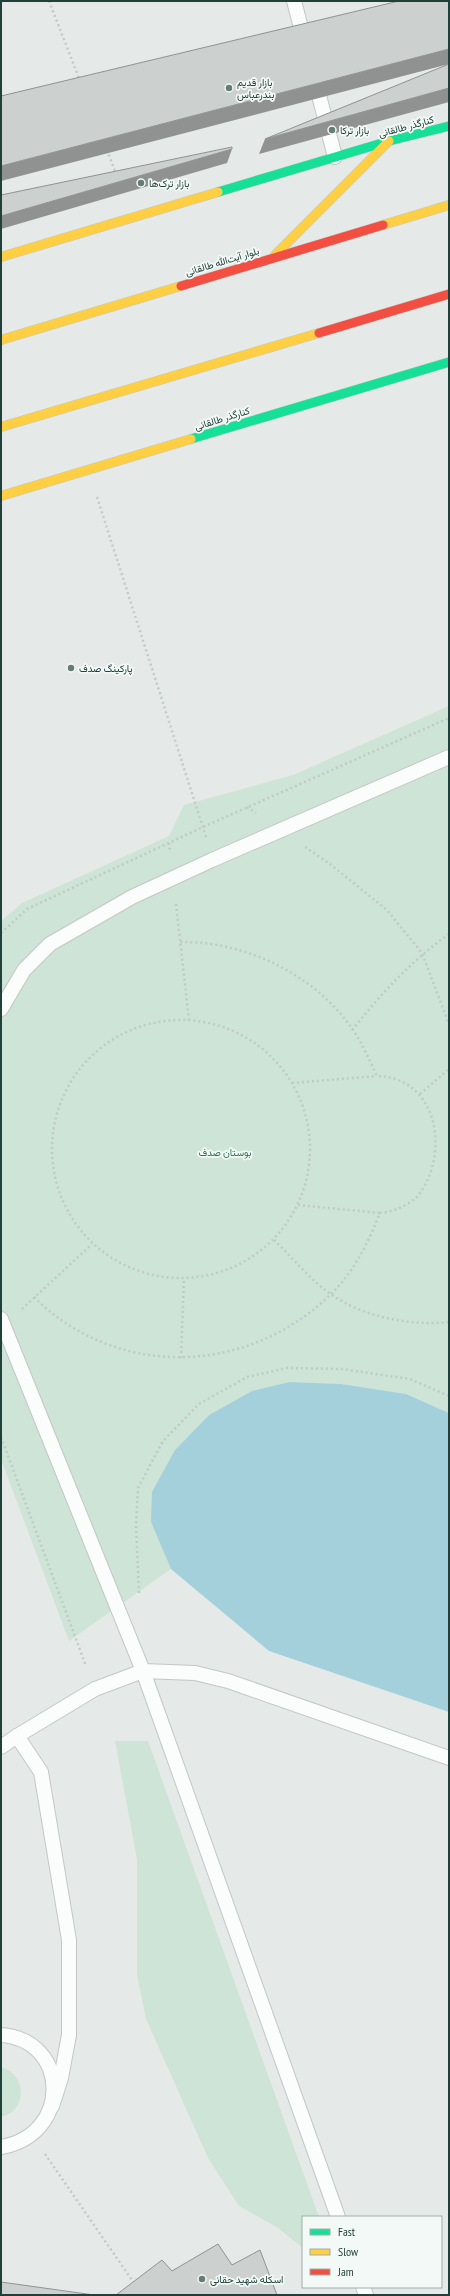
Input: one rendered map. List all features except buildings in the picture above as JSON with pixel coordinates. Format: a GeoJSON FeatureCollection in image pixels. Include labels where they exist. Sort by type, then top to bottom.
{"type":"FeatureCollection","features":[{"type":"Feature","properties":{"kind":"main road","name":"کنارگذر طالقانی"},"geometry":{"type":"LineString","coordinates":[[1,257],[389,141],[449,126]]}},
{"type":"Feature","properties":{"kind":"main road"},"geometry":{"type":"LineString","coordinates":[[273,257],[389,141]]}},
{"type":"Feature","properties":{"kind":"main road","name":"بلوار آیت‌الله طالقانی"},"geometry":{"type":"LineString","coordinates":[[1,340],[273,257],[449,206]]}},
{"type":"Feature","properties":{"kind":"main road"},"geometry":{"type":"LineString","coordinates":[[1,427],[449,294]]}},
{"type":"Feature","properties":{"kind":"main road","name":"کنارگذر طالقانی"},"geometry":{"type":"LineString","coordinates":[[1,496],[449,362]]}},
{"type":"Feature","properties":{"kind":"lane"},"geometry":{"type":"LineString","coordinates":[[294,1],[307,53]]}},
{"type":"Feature","properties":{"kind":"lane"},"geometry":{"type":"LineString","coordinates":[[311,68],[335,157]]}},
{"type":"Feature","properties":{"kind":"lane"},"geometry":{"type":"LineString","coordinates":[[1,1009],[24,970],[50,944],[132,898],[173,878],[449,757]]}},
{"type":"Feature","properties":{"kind":"lane"},"geometry":{"type":"LineString","coordinates":[[2,1323],[143,1671],[338,2216]]}},
{"type":"Feature","properties":{"kind":"lane"},"geometry":{"type":"LineString","coordinates":[[1,1747],[95,1689],[143,1671],[195,1674],[228,1681],[449,1758]]}},
{"type":"Feature","properties":{"kind":"lane"},"geometry":{"type":"LineString","coordinates":[[1,2147],[16,2145],[32,2136],[44,2123],[52,2106],[60,2078],[69,2034],[69,1940],[41,1772],[17,1736]]}},
{"type":"Feature","properties":{"kind":"lane"},"geometry":{"type":"LineString","coordinates":[[1,2035],[11,2036],[28,2043],[41,2055],[50,2070],[54,2088],[52,2106]]}},
{"type":"Feature","properties":{"kind":"path"},"geometry":{"type":"LineString","coordinates":[[49,1],[82,86]]}},
{"type":"Feature","properties":{"kind":"path"},"geometry":{"type":"LineString","coordinates":[[104,143],[119,180]]}},
{"type":"Feature","properties":{"kind":"path"},"geometry":{"type":"LineString","coordinates":[[95,491],[203,827],[212,860]]}},
{"type":"Feature","properties":{"kind":"path"},"geometry":{"type":"LineString","coordinates":[[1,932],[27,909],[247,807],[449,718]]}},
{"type":"Feature","properties":{"kind":"path"},"geometry":{"type":"LineString","coordinates":[[247,807],[330,864],[387,910],[422,953],[449,1024]]}},
{"type":"Feature","properties":{"kind":"path"},"geometry":{"type":"LineString","coordinates":[[169,843],[189,1020]]}},
{"type":"Feature","properties":{"kind":"path"},"geometry":{"type":"LineString","coordinates":[[352,1030],[384,990],[422,953],[449,934]]}},
{"type":"Feature","properties":{"kind":"path"},"geometry":{"type":"LineString","coordinates":[[180,942],[198,942],[230,947],[261,957],[290,972],[316,991],[340,1015],[361,1043],[377,1076]]}},
{"type":"Feature","properties":{"kind":"path"},"geometry":{"type":"LineString","coordinates":[[189,1020],[211,1024],[249,1039],[280,1066],[292,1083],[302,1102],[308,1123],[310,1144],[306,1185],[298,1205],[287,1223],[274,1240],[258,1253],[240,1264],[220,1272],[184,1278],[155,1276],[134,1270],[114,1260],[92,1244],[80,1232],[58,1194],[53,1172],[51,1150],[52,1128],[66,1087],[94,1053],[112,1040],[151,1024],[189,1020]]}},
{"type":"Feature","properties":{"kind":"path"},"geometry":{"type":"LineString","coordinates":[[420,1094],[449,1069]]}},
{"type":"Feature","properties":{"kind":"path"},"geometry":{"type":"LineString","coordinates":[[292,1083],[377,1076],[385,1077],[404,1083],[420,1094],[435,1115]]}},
{"type":"Feature","properties":{"kind":"path"},"geometry":{"type":"LineString","coordinates":[[298,1205],[380,1213],[388,1212],[409,1204],[426,1189],[434,1176]]}},
{"type":"Feature","properties":{"kind":"path"},"geometry":{"type":"LineString","coordinates":[[34,1298],[73,1328],[105,1344],[139,1354],[181,1358],[210,1356],[245,1348],[276,1335],[305,1317],[331,1294],[353,1268],[370,1238],[380,1213]]}},
{"type":"Feature","properties":{"kind":"path"},"geometry":{"type":"LineString","coordinates":[[274,1240],[331,1294],[354,1306],[402,1321],[449,1322]]}},
{"type":"Feature","properties":{"kind":"path"},"geometry":{"type":"LineString","coordinates":[[2,1323],[34,1298],[92,1244]]}},
{"type":"Feature","properties":{"kind":"path"},"geometry":{"type":"LineString","coordinates":[[181,1358],[184,1278]]}},
{"type":"Feature","properties":{"kind":"path"},"geometry":{"type":"LineString","coordinates":[[139,1594],[136,1525],[138,1488],[163,1441],[199,1404],[247,1377],[287,1368],[342,1369],[410,1379],[449,1396]]}},
{"type":"Feature","properties":{"kind":"path"},"geometry":{"type":"LineString","coordinates":[[1,1437],[95,1689]]}},
{"type":"Feature","properties":{"kind":"path"},"geometry":{"type":"LineString","coordinates":[[32,2136],[139,2290]]}},
{"type":"Feature","properties":{"kind":"green space","name":"بوستان صدف"},"geometry":{"type":"Polygon","coordinates":[[[449,706],[449,1413],[406,1394],[341,1384],[289,1382],[252,1391],[209,1415],[175,1450],[151,1522],[171,1569],[69,1641],[1,1459],[1,921],[22,903],[169,836],[184,805],[293,775],[449,706]]]}},
{"type":"Feature","properties":{"kind":"green space"},"geometry":{"type":"Polygon","coordinates":[[[115,1741],[148,1741],[319,2216],[302,2216],[302,2247],[278,2228],[239,2206],[208,2158],[146,2019],[137,1975],[137,1859],[115,1741]]]}},
{"type":"Feature","properties":{"kind":"green space"},"geometry":{"type":"Polygon","coordinates":[[[1,2067],[10,2071],[16,2077],[20,2084],[21,2092],[20,2100],[16,2108],[10,2113],[1,2117],[1,2067]]]}},
{"type":"Feature","properties":{"kind":"water"},"geometry":{"type":"Polygon","coordinates":[[[289,1382],[341,1384],[406,1394],[449,1413],[449,1712],[269,1651],[171,1569],[151,1522],[152,1492],[175,1450],[209,1415],[252,1391],[289,1382]]]}},
{"type":"Feature","properties":{"kind":"traffic: fast"},"geometry":{"type":"LineString","coordinates":[[218,192],[389,141],[449,126]]}},
{"type":"Feature","properties":{"kind":"traffic: fast"},"geometry":{"type":"LineString","coordinates":[[191,439],[449,362]]}},
{"type":"Feature","properties":{"kind":"traffic: slow"},"geometry":{"type":"LineString","coordinates":[[275,255],[389,141]]}},
{"type":"Feature","properties":{"kind":"traffic: slow"},"geometry":{"type":"LineString","coordinates":[[1,257],[218,192]]}},
{"type":"Feature","properties":{"kind":"traffic: slow"},"geometry":{"type":"LineString","coordinates":[[383,225],[449,205]]}},
{"type":"Feature","properties":{"kind":"traffic: slow"},"geometry":{"type":"LineString","coordinates":[[1,340],[181,286]]}},
{"type":"Feature","properties":{"kind":"traffic: slow"},"geometry":{"type":"LineString","coordinates":[[1,427],[319,333]]}},
{"type":"Feature","properties":{"kind":"traffic: slow"},"geometry":{"type":"LineString","coordinates":[[1,496],[191,439]]}},
{"type":"Feature","properties":{"kind":"traffic: jam"},"geometry":{"type":"LineString","coordinates":[[181,286],[383,225]]}},
{"type":"Feature","properties":{"kind":"traffic: jam"},"geometry":{"type":"LineString","coordinates":[[319,333],[449,294]]}},
{"type":"Feature","properties":{"kind":"place","name":"بازار قدیم بندرعباس"},"geometry":{"type":"Point","coordinates":[229,88]}},
{"type":"Feature","properties":{"kind":"place","name":"بازار ترکا"},"geometry":{"type":"Point","coordinates":[332,130]}},
{"type":"Feature","properties":{"kind":"place","name":"بازار ترک‌ها"},"geometry":{"type":"Point","coordinates":[141,183]}},
{"type":"Feature","properties":{"kind":"place","name":"پارکینگ صدف"},"geometry":{"type":"Point","coordinates":[71,668]}},
{"type":"Feature","properties":{"kind":"place","name":"اسکله شهید حقانی"},"geometry":{"type":"Point","coordinates":[202,2279]}}]}
